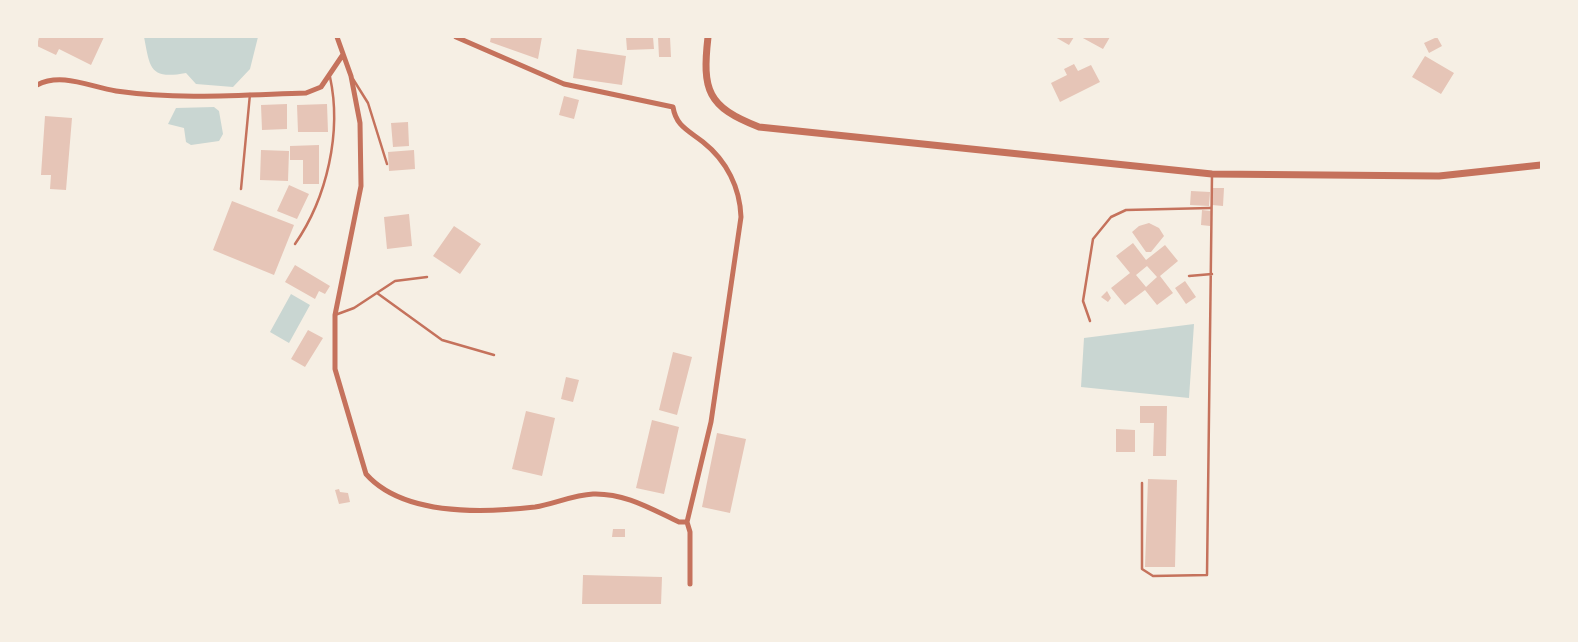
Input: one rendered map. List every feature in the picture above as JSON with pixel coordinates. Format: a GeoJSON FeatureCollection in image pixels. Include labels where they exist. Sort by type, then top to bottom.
{"type":"FeatureCollection","features":[{"type":"Feature","properties":{"kind":"street"},"geometry":{"type":"LineString","coordinates":[[337,37],[351,76],[360,123],[361,186],[335,315],[335,369],[366,474],[376,485],[415,503],[460,509],[535,506],[592,494],[617,496],[679,522],[687,522]]}},
{"type":"Feature","properties":{"kind":"street"},"geometry":{"type":"LineString","coordinates":[[456,37],[564,84],[673,107],[678,124],[706,144],[727,170],[740,194],[741,217],[711,422],[687,522],[690,532],[690,584]]}},
{"type":"Feature","properties":{"kind":"street"},"geometry":{"type":"LineString","coordinates":[[708,37],[705,69],[708,92],[718,106],[759,127],[1212,174],[1439,176],[1541,165]]}},
{"type":"Feature","properties":{"kind":"street"},"geometry":{"type":"LineString","coordinates":[[37,85],[62,79],[103,89],[161,96],[306,93],[316,90],[330,77],[342,56]]}},
{"type":"Feature","properties":{"kind":"lane"},"geometry":{"type":"LineString","coordinates":[[351,76],[368,103],[387,164]]}},
{"type":"Feature","properties":{"kind":"lane"},"geometry":{"type":"LineString","coordinates":[[295,244],[318,204],[329,155],[336,102],[330,77]]}},
{"type":"Feature","properties":{"kind":"lane"},"geometry":{"type":"LineString","coordinates":[[242,189],[250,94]]}},
{"type":"Feature","properties":{"kind":"lane"},"geometry":{"type":"LineString","coordinates":[[1142,483],[1142,569],[1153,576],[1206,575],[1212,174]]}},
{"type":"Feature","properties":{"kind":"lane"},"geometry":{"type":"LineString","coordinates":[[1090,321],[1083,302],[1093,239],[1111,217],[1126,210],[1212,208]]}},
{"type":"Feature","properties":{"kind":"lane"},"geometry":{"type":"LineString","coordinates":[[1189,276],[1212,274]]}},
{"type":"Feature","properties":{"kind":"lane"},"geometry":{"type":"LineString","coordinates":[[335,315],[354,308],[395,281],[427,277]]}},
{"type":"Feature","properties":{"kind":"lane"},"geometry":{"type":"LineString","coordinates":[[377,293],[442,340],[494,355]]}},
{"type":"Feature","properties":{"kind":"shaded area"},"geometry":{"type":"Polygon","coordinates":[[[144,37],[258,37],[250,69],[233,87],[196,84],[186,73],[158,73],[150,63],[144,37]]]}},
{"type":"Feature","properties":{"kind":"shaded area"},"geometry":{"type":"Polygon","coordinates":[[[214,107],[219,111],[223,134],[219,141],[191,145],[186,142],[184,128],[168,124],[176,108],[214,107]]]}},
{"type":"Feature","properties":{"kind":"shaded area"},"geometry":{"type":"Polygon","coordinates":[[[291,294],[310,305],[289,343],[270,332],[291,294]]]}},
{"type":"Feature","properties":{"kind":"shaded area"},"geometry":{"type":"Polygon","coordinates":[[[1194,324],[1189,398],[1081,387],[1084,338],[1194,324]]]}},
{"type":"Feature","properties":{"kind":"building"},"geometry":{"type":"Polygon","coordinates":[[[39,37],[104,37],[91,65],[59,49],[56,55],[37,46],[39,37]]]}},
{"type":"Feature","properties":{"kind":"building"},"geometry":{"type":"Polygon","coordinates":[[[491,37],[542,37],[538,59],[490,42],[491,37]]]}},
{"type":"Feature","properties":{"kind":"building"},"geometry":{"type":"Polygon","coordinates":[[[626,37],[653,37],[654,49],[627,50],[626,37]]]}},
{"type":"Feature","properties":{"kind":"building"},"geometry":{"type":"Polygon","coordinates":[[[658,37],[670,37],[671,57],[659,57],[658,37]]]}},
{"type":"Feature","properties":{"kind":"building"},"geometry":{"type":"Polygon","coordinates":[[[1055,37],[1074,37],[1069,45],[1055,37]]]}},
{"type":"Feature","properties":{"kind":"building"},"geometry":{"type":"Polygon","coordinates":[[[1081,37],[1110,37],[1103,49],[1081,37]]]}},
{"type":"Feature","properties":{"kind":"building"},"geometry":{"type":"Polygon","coordinates":[[[1437,37],[1442,46],[1429,53],[1424,43],[1437,37]]]}},
{"type":"Feature","properties":{"kind":"building"},"geometry":{"type":"Polygon","coordinates":[[[577,49],[626,56],[622,85],[573,78],[577,49]]]}},
{"type":"Feature","properties":{"kind":"building"},"geometry":{"type":"Polygon","coordinates":[[[1425,56],[1454,73],[1441,94],[1412,77],[1425,56]]]}},
{"type":"Feature","properties":{"kind":"building"},"geometry":{"type":"Polygon","coordinates":[[[1074,64],[1078,71],[1091,65],[1100,82],[1060,102],[1051,83],[1067,75],[1064,69],[1074,64]]]}},
{"type":"Feature","properties":{"kind":"building"},"geometry":{"type":"Polygon","coordinates":[[[564,96],[579,100],[574,119],[559,115],[564,96]]]}},
{"type":"Feature","properties":{"kind":"building"},"geometry":{"type":"Polygon","coordinates":[[[287,104],[287,129],[262,130],[261,105],[287,104]]]}},
{"type":"Feature","properties":{"kind":"building"},"geometry":{"type":"Polygon","coordinates":[[[327,104],[328,132],[298,132],[297,105],[327,104]]]}},
{"type":"Feature","properties":{"kind":"building"},"geometry":{"type":"Polygon","coordinates":[[[45,116],[72,118],[66,190],[50,189],[51,175],[41,175],[45,116]]]}},
{"type":"Feature","properties":{"kind":"building"},"geometry":{"type":"Polygon","coordinates":[[[408,122],[409,146],[393,147],[391,123],[408,122]]]}},
{"type":"Feature","properties":{"kind":"building"},"geometry":{"type":"Polygon","coordinates":[[[319,145],[319,184],[303,184],[303,160],[290,160],[290,146],[319,145]]]}},
{"type":"Feature","properties":{"kind":"building"},"geometry":{"type":"Polygon","coordinates":[[[261,150],[289,151],[288,181],[260,180],[261,150]]]}},
{"type":"Feature","properties":{"kind":"building"},"geometry":{"type":"Polygon","coordinates":[[[414,150],[415,169],[389,171],[388,152],[414,150]]]}},
{"type":"Feature","properties":{"kind":"building"},"geometry":{"type":"Polygon","coordinates":[[[289,185],[309,194],[297,219],[277,211],[289,185]]]}},
{"type":"Feature","properties":{"kind":"building"},"geometry":{"type":"Polygon","coordinates":[[[1213,188],[1224,188],[1223,206],[1212,205],[1213,188]]]}},
{"type":"Feature","properties":{"kind":"building"},"geometry":{"type":"Polygon","coordinates":[[[1191,191],[1210,192],[1209,206],[1190,205],[1191,191]]]}},
{"type":"Feature","properties":{"kind":"building"},"geometry":{"type":"Polygon","coordinates":[[[232,201],[294,225],[274,275],[213,250],[232,201]]]}},
{"type":"Feature","properties":{"kind":"building"},"geometry":{"type":"Polygon","coordinates":[[[1202,210],[1211,211],[1210,226],[1201,225],[1202,210]]]}},
{"type":"Feature","properties":{"kind":"building"},"geometry":{"type":"Polygon","coordinates":[[[409,214],[412,246],[387,249],[384,217],[409,214]]]}},
{"type":"Feature","properties":{"kind":"building"},"geometry":{"type":"Polygon","coordinates":[[[1149,223],[1159,228],[1164,236],[1151,252],[1146,252],[1132,232],[1149,223]]]}},
{"type":"Feature","properties":{"kind":"building"},"geometry":{"type":"Polygon","coordinates":[[[454,226],[481,244],[460,274],[433,256],[454,226]]]}},
{"type":"Feature","properties":{"kind":"building"},"geometry":{"type":"Polygon","coordinates":[[[1133,243],[1146,260],[1165,245],[1178,261],[1160,276],[1173,293],[1157,305],[1145,290],[1125,305],[1111,288],[1130,273],[1116,256],[1133,243]],[[1147,266],[1136,275],[1146,287],[1157,277],[1147,266]]]}},
{"type":"Feature","properties":{"kind":"building"},"geometry":{"type":"Polygon","coordinates":[[[295,265],[330,286],[325,294],[319,291],[315,299],[285,282],[295,265]]]}},
{"type":"Feature","properties":{"kind":"building"},"geometry":{"type":"Polygon","coordinates":[[[1185,281],[1196,297],[1186,304],[1175,288],[1185,281]]]}},
{"type":"Feature","properties":{"kind":"building"},"geometry":{"type":"Polygon","coordinates":[[[1107,291],[1111,298],[1108,302],[1101,297],[1107,291]]]}},
{"type":"Feature","properties":{"kind":"building"},"geometry":{"type":"Polygon","coordinates":[[[308,330],[323,338],[305,367],[291,359],[308,330]]]}},
{"type":"Feature","properties":{"kind":"building"},"geometry":{"type":"Polygon","coordinates":[[[673,352],[692,357],[677,415],[659,410],[673,352]]]}},
{"type":"Feature","properties":{"kind":"building"},"geometry":{"type":"Polygon","coordinates":[[[566,377],[579,380],[573,402],[561,399],[566,377]]]}},
{"type":"Feature","properties":{"kind":"building"},"geometry":{"type":"Polygon","coordinates":[[[1140,406],[1167,406],[1166,456],[1153,456],[1154,423],[1140,423],[1140,406]]]}},
{"type":"Feature","properties":{"kind":"building"},"geometry":{"type":"Polygon","coordinates":[[[526,411],[555,418],[542,476],[512,469],[526,411]]]}},
{"type":"Feature","properties":{"kind":"building"},"geometry":{"type":"Polygon","coordinates":[[[652,420],[679,427],[664,494],[636,488],[652,420]]]}},
{"type":"Feature","properties":{"kind":"building"},"geometry":{"type":"Polygon","coordinates":[[[1116,429],[1135,430],[1135,452],[1116,452],[1116,429]]]}},
{"type":"Feature","properties":{"kind":"building"},"geometry":{"type":"Polygon","coordinates":[[[717,433],[746,439],[730,513],[702,507],[717,433]]]}},
{"type":"Feature","properties":{"kind":"building"},"geometry":{"type":"Polygon","coordinates":[[[1148,479],[1177,480],[1175,567],[1145,567],[1148,479]]]}},
{"type":"Feature","properties":{"kind":"building"},"geometry":{"type":"Polygon","coordinates":[[[339,489],[340,492],[348,493],[350,502],[339,504],[335,490],[339,489]]]}},
{"type":"Feature","properties":{"kind":"building"},"geometry":{"type":"Polygon","coordinates":[[[613,529],[625,529],[625,537],[612,537],[613,529]]]}},
{"type":"Feature","properties":{"kind":"building"},"geometry":{"type":"Polygon","coordinates":[[[583,575],[662,577],[661,605],[582,605],[583,575]]]}}]}
